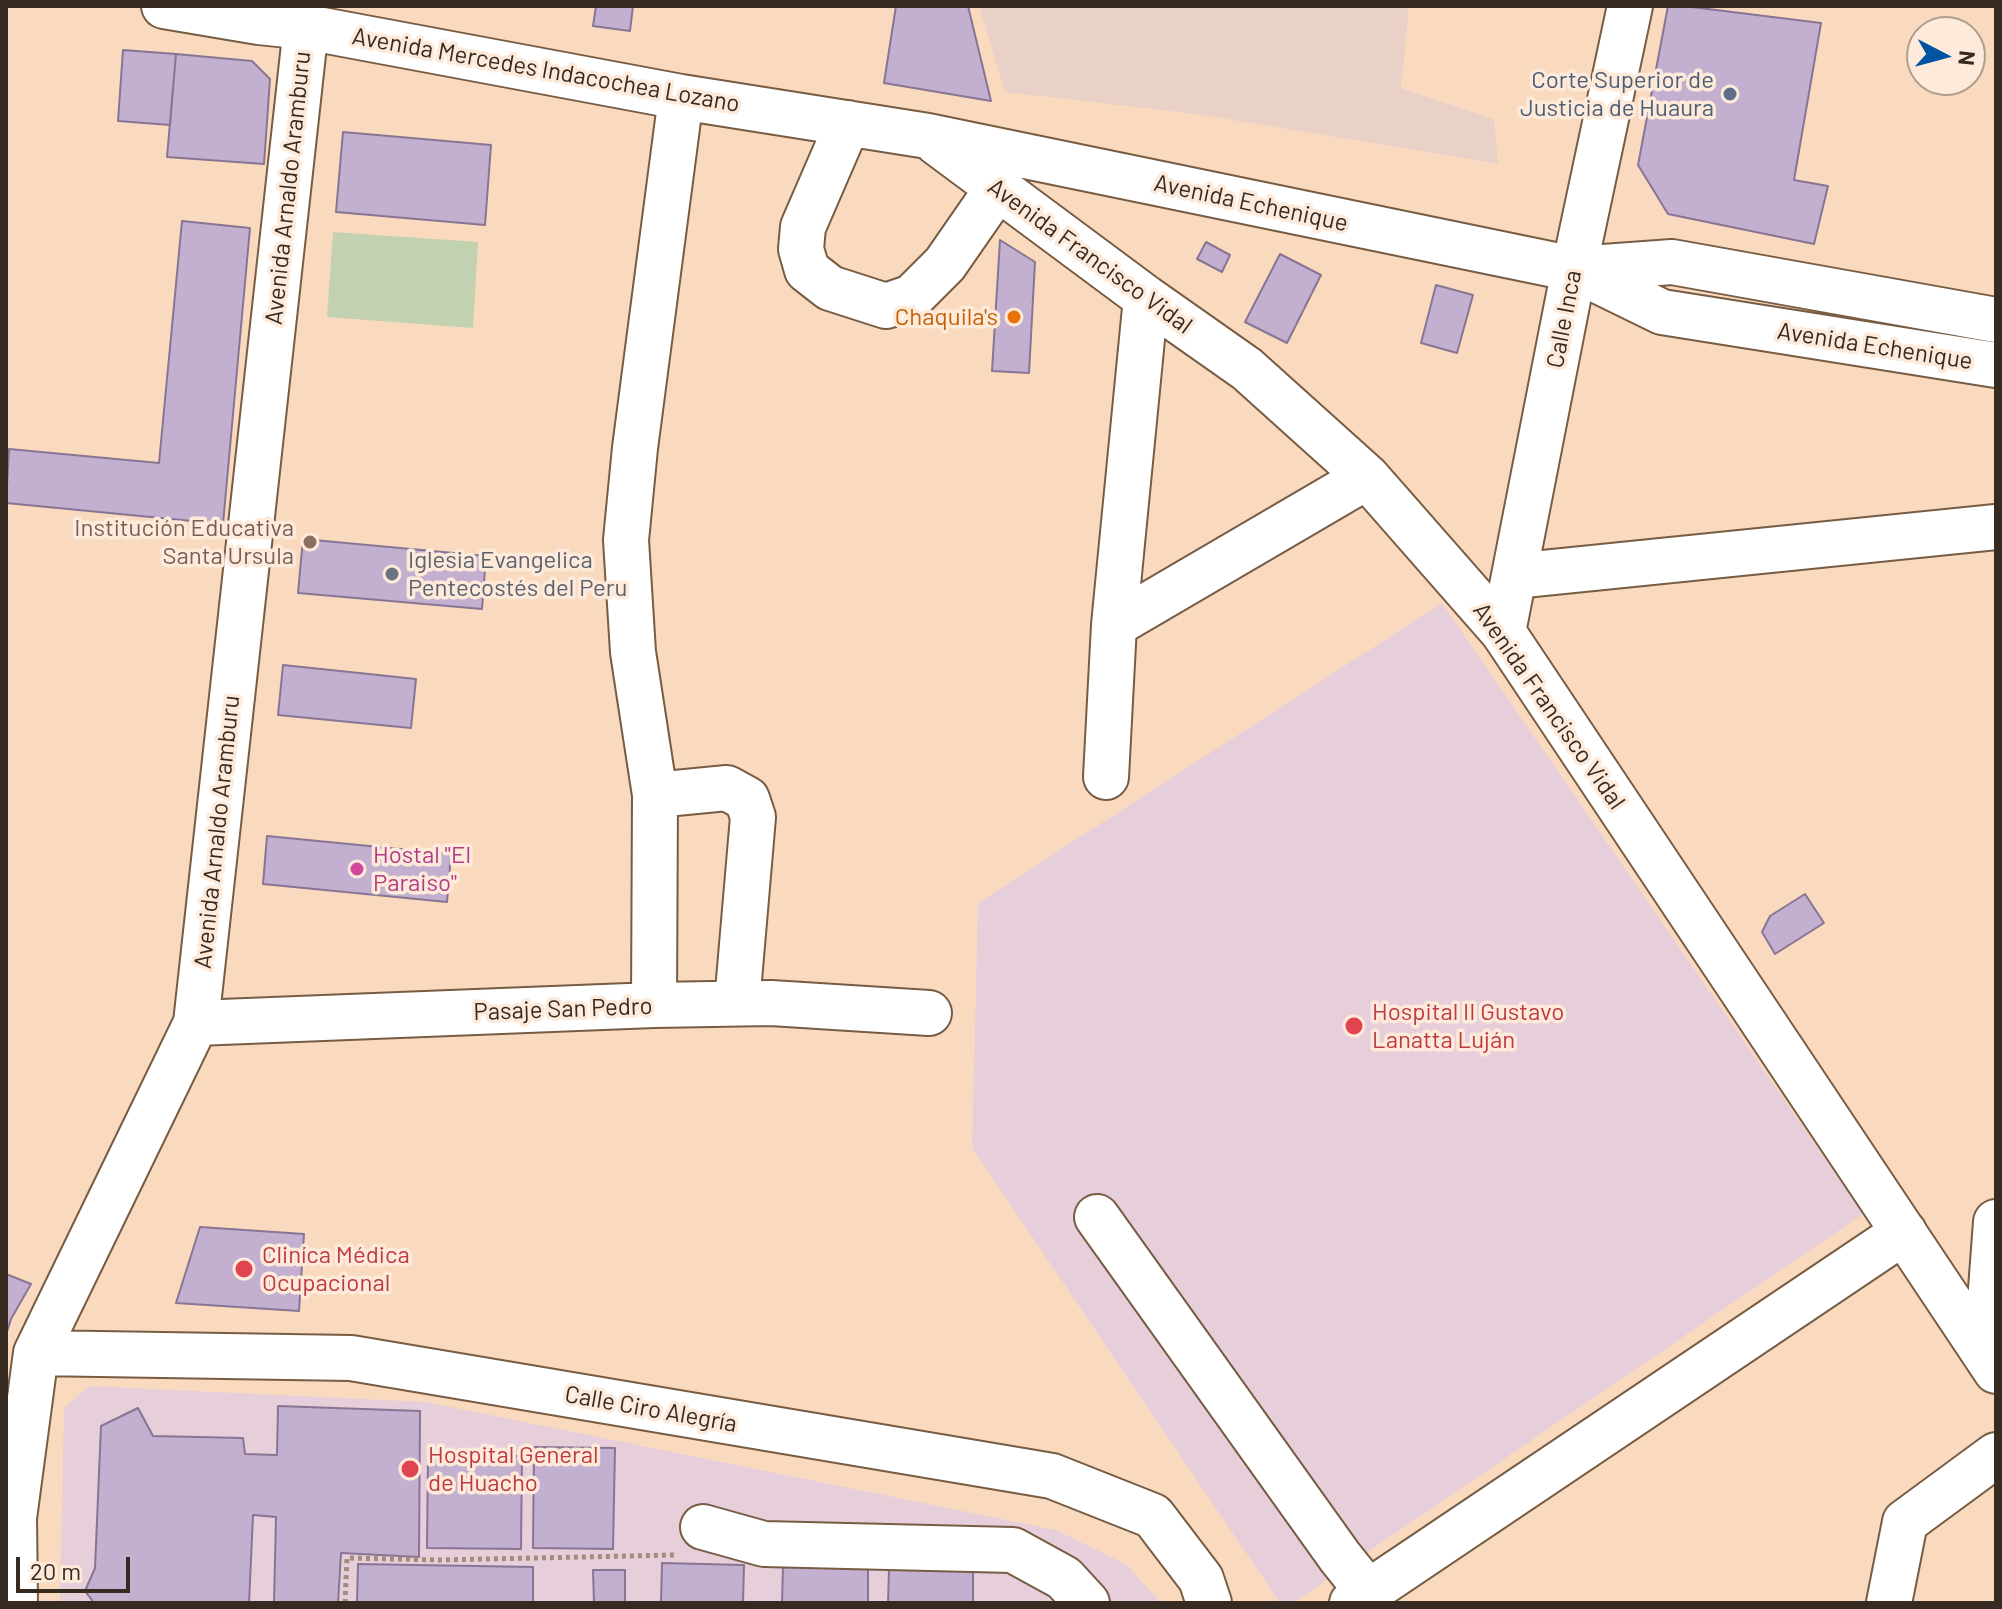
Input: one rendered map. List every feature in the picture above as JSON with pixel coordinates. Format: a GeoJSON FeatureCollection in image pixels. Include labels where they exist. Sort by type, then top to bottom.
{"type":"FeatureCollection","features":[{"type":"Feature","properties":{"kind":"street","name":"Avenida Mercedes Indacochea Lozano"},"geometry":{"type":"LineString","coordinates":[[164,6],[259,14],[306,27],[681,97],[928,136]]}},
{"type":"Feature","properties":{"kind":"street","name":"Calle Inca"},"geometry":{"type":"LineString","coordinates":[[1503,632],[1574,269],[1630,6]]}},
{"type":"Feature","properties":{"kind":"street","name":"Avenida Arnaldo Aramburu"},"geometry":{"type":"LineString","coordinates":[[15,1603],[10,1517],[36,1353],[196,1023],[306,27]]}},
{"type":"Feature","properties":{"kind":"street"},"geometry":{"type":"LineString","coordinates":[[654,1005],[655,795],[633,652],[626,540],[635,448],[681,97]]}},
{"type":"Feature","properties":{"kind":"street"},"geometry":{"type":"LineString","coordinates":[[848,123],[803,227],[801,249],[807,270],[830,288],[886,306],[912,297],[945,264],[997,189]]}},
{"type":"Feature","properties":{"kind":"street","name":"Avenida Echenique"},"geometry":{"type":"LineString","coordinates":[[928,136],[1574,269],[1662,312],[1996,365]]}},
{"type":"Feature","properties":{"kind":"street","name":"Avenida Francisco Vidal"},"geometry":{"type":"LineString","coordinates":[[928,136],[1247,369],[1367,477],[1503,632],[1991,1364]]}},
{"type":"Feature","properties":{"kind":"street","name":"Avenida Echenique"},"geometry":{"type":"LineString","coordinates":[[1574,269],[1672,262],[1996,320]]}},
{"type":"Feature","properties":{"kind":"street"},"geometry":{"type":"LineString","coordinates":[[1106,777],[1114,625],[1146,298]]}},
{"type":"Feature","properties":{"kind":"street"},"geometry":{"type":"LineString","coordinates":[[1114,625],[1367,477]]}},
{"type":"Feature","properties":{"kind":"street"},"geometry":{"type":"LineString","coordinates":[[1514,576],[1996,527]]}},
{"type":"Feature","properties":{"kind":"street"},"geometry":{"type":"LineString","coordinates":[[655,795],[727,788],[747,799],[753,817],[737,1003]]}},
{"type":"Feature","properties":{"kind":"street","name":"Pasaje San Pedro"},"geometry":{"type":"LineString","coordinates":[[196,1023],[737,1003],[929,1013]]}},
{"type":"Feature","properties":{"kind":"street"},"geometry":{"type":"LineString","coordinates":[[1097,1217],[1340,1557],[1360,1598],[1904,1232]]}},
{"type":"Feature","properties":{"kind":"street"},"geometry":{"type":"LineString","coordinates":[[1991,1364],[1996,1222]]}},
{"type":"Feature","properties":{"kind":"street","name":"Calle Ciro Alegría"},"geometry":{"type":"LineString","coordinates":[[36,1353],[351,1358],[1052,1476],[1153,1516],[1201,1579],[1209,1603]]}},
{"type":"Feature","properties":{"kind":"street"},"geometry":{"type":"LineString","coordinates":[[1889,1603],[1905,1522],[1996,1455]]}},
{"type":"Feature","properties":{"kind":"street"},"geometry":{"type":"LineString","coordinates":[[703,1527],[764,1544],[1013,1550],[1064,1578],[1087,1603]]}},
{"type":"Feature","properties":{"kind":"path"},"geometry":{"type":"LineString","coordinates":[[345,1603],[347,1558],[440,1560],[681,1554],[703,1527]]}},
{"type":"Feature","properties":{"kind":"shaded area"},"geometry":{"type":"Polygon","coordinates":[[[979,6],[1409,6],[1401,88],[1494,119],[1498,164],[1196,114],[1005,92],[979,6]]]}},
{"type":"Feature","properties":{"kind":"shaded area","name":"Hospital II Gustavo Lanatta Luján"},"geometry":{"type":"Polygon","coordinates":[[[1442,603],[1863,1214],[1293,1603],[1280,1603],[972,1148],[978,903],[1442,603]]]}},
{"type":"Feature","properties":{"kind":"shaded area","name":"Hospital General de Huacho"},"geometry":{"type":"Polygon","coordinates":[[[89,1386],[426,1402],[1056,1530],[1127,1565],[1161,1603],[60,1603],[64,1408],[89,1386]]]}},
{"type":"Feature","properties":{"kind":"green space"},"geometry":{"type":"Polygon","coordinates":[[[333,232],[478,242],[473,328],[327,317],[333,232]]]}},
{"type":"Feature","properties":{"kind":"building"},"geometry":{"type":"Polygon","coordinates":[[[596,6],[633,6],[630,31],[593,26],[596,6]]]}},
{"type":"Feature","properties":{"kind":"building"},"geometry":{"type":"Polygon","coordinates":[[[896,6],[968,6],[991,101],[884,83],[896,6]]]}},
{"type":"Feature","properties":{"kind":"building","name":"Corte Superior de Justicia de Huaura"},"geometry":{"type":"Polygon","coordinates":[[[1668,6],[1821,23],[1794,180],[1828,186],[1814,244],[1668,214],[1638,165],[1668,6]]]}},
{"type":"Feature","properties":{"kind":"building"},"geometry":{"type":"Polygon","coordinates":[[[123,50],[176,54],[170,125],[118,121],[123,50]]]}},
{"type":"Feature","properties":{"kind":"building"},"geometry":{"type":"Polygon","coordinates":[[[176,54],[252,61],[270,79],[264,164],[167,157],[176,54]]]}},
{"type":"Feature","properties":{"kind":"building"},"geometry":{"type":"Polygon","coordinates":[[[343,132],[491,145],[485,225],[336,212],[343,132]]]}},
{"type":"Feature","properties":{"kind":"building"},"geometry":{"type":"Polygon","coordinates":[[[182,221],[250,228],[223,524],[6,503],[9,449],[159,463],[182,221]]]}},
{"type":"Feature","properties":{"kind":"building","name":"Chaquila's"},"geometry":{"type":"Polygon","coordinates":[[[1000,240],[1035,262],[1029,373],[992,371],[1000,240]]]}},
{"type":"Feature","properties":{"kind":"building"},"geometry":{"type":"Polygon","coordinates":[[[1206,242],[1230,255],[1222,272],[1197,259],[1206,242]]]}},
{"type":"Feature","properties":{"kind":"building"},"geometry":{"type":"Polygon","coordinates":[[[1280,254],[1321,275],[1287,343],[1245,322],[1280,254]]]}},
{"type":"Feature","properties":{"kind":"building"},"geometry":{"type":"Polygon","coordinates":[[[1436,285],[1473,295],[1457,353],[1421,343],[1436,285]]]}},
{"type":"Feature","properties":{"kind":"building","name":"Iglesia Evangelica Pentecostés del Peru"},"geometry":{"type":"Polygon","coordinates":[[[303,539],[486,556],[482,609],[298,593],[303,539]]]}},
{"type":"Feature","properties":{"kind":"building"},"geometry":{"type":"Polygon","coordinates":[[[283,665],[416,679],[411,728],[278,715],[283,665]]]}},
{"type":"Feature","properties":{"kind":"building","name":"Hostal \"El Paraiso\""},"geometry":{"type":"Polygon","coordinates":[[[267,836],[451,854],[447,902],[263,884],[267,836]]]}},
{"type":"Feature","properties":{"kind":"building"},"geometry":{"type":"Polygon","coordinates":[[[1805,894],[1824,923],[1775,954],[1762,932],[1770,916],[1805,894]]]}},
{"type":"Feature","properties":{"kind":"building","name":"Cliníca Médica Ocupacional"},"geometry":{"type":"Polygon","coordinates":[[[200,1227],[304,1234],[299,1311],[176,1303],[200,1227]]]}},
{"type":"Feature","properties":{"kind":"building"},"geometry":{"type":"Polygon","coordinates":[[[6,1274],[31,1284],[11,1319],[6,1335],[6,1274]]]}},
{"type":"Feature","properties":{"kind":"building"},"geometry":{"type":"Polygon","coordinates":[[[278,1406],[420,1411],[419,1557],[341,1553],[338,1603],[274,1603],[276,1517],[253,1515],[249,1603],[94,1603],[85,1591],[95,1568],[101,1426],[138,1408],[153,1436],[243,1438],[245,1454],[277,1455],[278,1406]]]}},
{"type":"Feature","properties":{"kind":"building"},"geometry":{"type":"Polygon","coordinates":[[[534,1447],[615,1448],[613,1549],[533,1548],[534,1447]]]}},
{"type":"Feature","properties":{"kind":"building"},"geometry":{"type":"Polygon","coordinates":[[[428,1455],[522,1456],[521,1549],[427,1548],[428,1455]]]}},
{"type":"Feature","properties":{"kind":"building"},"geometry":{"type":"Polygon","coordinates":[[[662,1563],[744,1565],[743,1603],[661,1603],[662,1563]]]}},
{"type":"Feature","properties":{"kind":"building"},"geometry":{"type":"Polygon","coordinates":[[[358,1564],[533,1567],[533,1603],[357,1603],[358,1564]]]}},
{"type":"Feature","properties":{"kind":"building"},"geometry":{"type":"Polygon","coordinates":[[[783,1566],[868,1567],[868,1603],[782,1603],[783,1566]]]}},
{"type":"Feature","properties":{"kind":"building"},"geometry":{"type":"Polygon","coordinates":[[[889,1569],[973,1571],[973,1603],[888,1603],[889,1569]]]}},
{"type":"Feature","properties":{"kind":"building"},"geometry":{"type":"Polygon","coordinates":[[[593,1570],[625,1570],[625,1603],[594,1603],[593,1570]]]}},
{"type":"Feature","properties":{"kind":"place","name":"Corte Superior de Justicia de Huaura"},"geometry":{"type":"Point","coordinates":[1730,94]}},
{"type":"Feature","properties":{"kind":"place","name":"Chaquila's"},"geometry":{"type":"Point","coordinates":[1014,317]}},
{"type":"Feature","properties":{"kind":"place","name":"Institución Educativa Santa Ursula"},"geometry":{"type":"Point","coordinates":[310,542]}},
{"type":"Feature","properties":{"kind":"place","name":"Iglesia Evangelica Pentecostés del Peru"},"geometry":{"type":"Point","coordinates":[392,574]}},
{"type":"Feature","properties":{"kind":"place","name":"Hostal \"El Paraiso\""},"geometry":{"type":"Point","coordinates":[357,869]}},
{"type":"Feature","properties":{"kind":"place","name":"Hospital II Gustavo Lanatta Luján"},"geometry":{"type":"Point","coordinates":[1354,1026]}},
{"type":"Feature","properties":{"kind":"place","name":"Cliníca Médica Ocupacional"},"geometry":{"type":"Point","coordinates":[244,1269]}},
{"type":"Feature","properties":{"kind":"place","name":"Hospital General de Huacho"},"geometry":{"type":"Point","coordinates":[410,1469]}}]}
